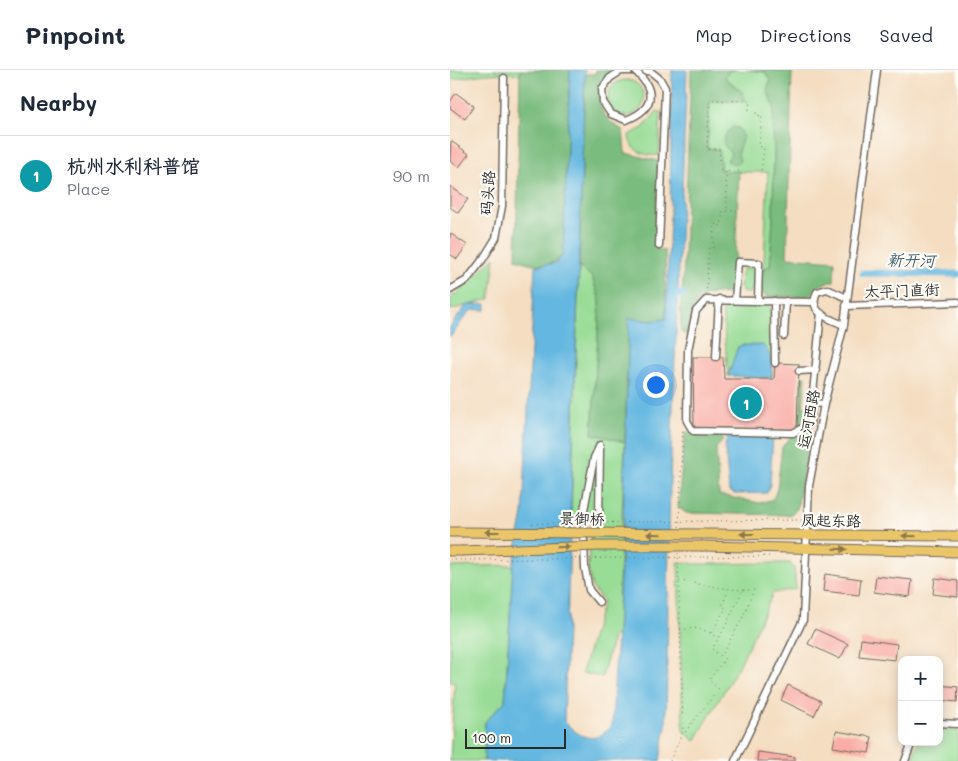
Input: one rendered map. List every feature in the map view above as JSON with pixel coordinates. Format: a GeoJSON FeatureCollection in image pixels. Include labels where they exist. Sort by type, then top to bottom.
{"type":"FeatureCollection","features":[{"type":"Feature","properties":{"kind":"main road","name":"景御桥"},"geometry":{"type":"LineString","coordinates":[[450,532],[703,534]]}},
{"type":"Feature","properties":{"kind":"main road","name":"凤起东路"},"geometry":{"type":"LineString","coordinates":[[703,534],[958,536]]}},
{"type":"Feature","properties":{"kind":"main road","name":"景御桥"},"geometry":{"type":"LineString","coordinates":[[461,556],[599,546],[703,546]]}},
{"type":"Feature","properties":{"kind":"main road","name":"凤起东路"},"geometry":{"type":"LineString","coordinates":[[703,546],[958,552]]}},
{"type":"Feature","properties":{"kind":"main road"},"geometry":{"type":"LineString","coordinates":[[450,552],[461,556]]}},
{"type":"Feature","properties":{"kind":"street"},"geometry":{"type":"LineString","coordinates":[[634,70],[643,78],[650,89],[648,103],[640,115],[626,120],[611,114],[603,102],[602,88],[610,78],[620,71],[650,71],[660,79],[665,88],[659,246]]}},
{"type":"Feature","properties":{"kind":"street","name":"运河西路"},"geometry":{"type":"LineString","coordinates":[[735,761],[803,620],[809,486],[824,404],[844,325],[877,70]]}},
{"type":"Feature","properties":{"kind":"street","name":"码头路"},"geometry":{"type":"LineString","coordinates":[[450,290],[467,280],[496,238],[502,206],[504,78]]}},
{"type":"Feature","properties":{"kind":"street"},"geometry":{"type":"LineString","coordinates":[[735,300],[738,262],[759,263],[758,300]]}},
{"type":"Feature","properties":{"kind":"street"},"geometry":{"type":"LineString","coordinates":[[844,325],[822,316],[814,302],[817,292],[827,289],[848,298]]}},
{"type":"Feature","properties":{"kind":"street"},"geometry":{"type":"LineString","coordinates":[[716,357],[719,299]]}},
{"type":"Feature","properties":{"kind":"street"},"geometry":{"type":"LineString","coordinates":[[814,302],[706,300],[696,311],[688,350],[687,422],[693,430],[793,433],[810,424],[821,313]]}},
{"type":"Feature","properties":{"kind":"street"},"geometry":{"type":"LineString","coordinates":[[774,301],[775,363]]}},
{"type":"Feature","properties":{"kind":"street"},"geometry":{"type":"LineString","coordinates":[[784,336],[786,301]]}},
{"type":"Feature","properties":{"kind":"street","name":"太平门直街"},"geometry":{"type":"LineString","coordinates":[[846,306],[958,302]]}},
{"type":"Feature","properties":{"kind":"street"},"geometry":{"type":"LineString","coordinates":[[799,371],[816,370]]}},
{"type":"Feature","properties":{"kind":"street"},"geometry":{"type":"LineString","coordinates":[[812,403],[824,404]]}},
{"type":"Feature","properties":{"kind":"street"},"geometry":{"type":"LineString","coordinates":[[599,522],[600,445],[594,458],[583,515],[584,568],[589,590],[599,602]]}},
{"type":"Feature","properties":{"kind":"street"},"geometry":{"type":"LineString","coordinates":[[943,723],[958,724]]}},
{"type":"Feature","properties":{"kind":"street"},"geometry":{"type":"LineString","coordinates":[[905,761],[911,746]]}},
{"type":"Feature","properties":{"kind":"path"},"geometry":{"type":"LineString","coordinates":[[739,171],[721,172],[719,149],[707,150],[710,100],[750,102],[749,110],[756,111],[756,116],[762,116],[759,146],[764,148],[762,172]]}},
{"type":"Feature","properties":{"kind":"path"},"geometry":{"type":"LineString","coordinates":[[726,171],[727,211]]}},
{"type":"Feature","properties":{"kind":"path"},"geometry":{"type":"LineString","coordinates":[[706,300],[709,248],[713,248],[714,224],[722,226],[723,211],[737,212]]}},
{"type":"Feature","properties":{"kind":"path"},"geometry":{"type":"LineString","coordinates":[[679,534],[684,426],[687,422]]}},
{"type":"Feature","properties":{"kind":"path"},"geometry":{"type":"LineString","coordinates":[[524,524],[808,520]]}},
{"type":"Feature","properties":{"kind":"path"},"geometry":{"type":"LineString","coordinates":[[670,761],[683,731],[678,552]]}},
{"type":"Feature","properties":{"kind":"path"},"geometry":{"type":"LineString","coordinates":[[450,560],[461,556],[703,557]]}},
{"type":"Feature","properties":{"kind":"path"},"geometry":{"type":"LineString","coordinates":[[678,582],[702,584],[729,590],[754,590],[739,626],[722,656]]}},
{"type":"Feature","properties":{"kind":"path"},"geometry":{"type":"LineString","coordinates":[[710,633],[726,608],[722,606],[729,590]]}},
{"type":"Feature","properties":{"kind":"path"},"geometry":{"type":"LineString","coordinates":[[685,732],[718,689],[709,680],[725,659],[712,649],[743,590]]}},
{"type":"Feature","properties":{"kind":"path"},"geometry":{"type":"LineString","coordinates":[[680,630],[704,629],[719,638]]}},
{"type":"Feature","properties":{"kind":"green space"},"geometry":{"type":"Polygon","coordinates":[[[450,70],[520,70],[520,74],[485,74],[450,80],[450,70]]]}},
{"type":"Feature","properties":{"kind":"green space"},"geometry":{"type":"Polygon","coordinates":[[[520,70],[569,70],[570,74],[563,255],[552,263],[541,265],[516,259],[520,70]]]}},
{"type":"Feature","properties":{"kind":"green space"},"geometry":{"type":"Polygon","coordinates":[[[596,70],[615,70],[603,87],[600,103],[606,117],[623,130],[625,153],[658,161],[656,249],[665,251],[666,319],[652,321],[629,319],[625,442],[592,434],[600,301],[592,277],[579,267],[585,74],[595,74],[596,70]]]}},
{"type":"Feature","properties":{"kind":"green space"},"geometry":{"type":"Polygon","coordinates":[[[691,70],[734,70],[729,71],[725,78],[742,92],[746,101],[710,101],[707,149],[719,149],[721,171],[739,171],[735,261],[731,294],[713,293],[699,300],[693,310],[686,335],[681,332],[680,309],[683,281],[691,70]]]}},
{"type":"Feature","properties":{"kind":"green space"},"geometry":{"type":"Polygon","coordinates":[[[751,70],[792,70],[787,257],[835,261],[834,281],[820,286],[811,295],[806,297],[766,297],[761,292],[762,270],[770,266],[773,219],[774,106],[767,91],[770,80],[765,72],[751,70]]]}},
{"type":"Feature","properties":{"kind":"green space"},"geometry":{"type":"Polygon","coordinates":[[[729,71],[765,71],[770,80],[767,91],[774,106],[773,219],[770,266],[762,270],[764,263],[768,172],[721,172],[707,149],[710,100],[746,101],[731,82],[725,78],[729,71]]]}},
{"type":"Feature","properties":{"kind":"green space"},"geometry":{"type":"Polygon","coordinates":[[[626,80],[633,81],[639,85],[643,91],[643,105],[639,111],[633,115],[626,116],[619,115],[613,111],[609,105],[608,98],[609,91],[613,85],[619,81],[626,80]]]}},
{"type":"Feature","properties":{"kind":"green space"},"geometry":{"type":"Polygon","coordinates":[[[657,111],[661,112],[659,155],[643,154],[632,145],[629,135],[643,128],[657,111]]]}},
{"type":"Feature","properties":{"kind":"green space"},"geometry":{"type":"Polygon","coordinates":[[[733,127],[739,128],[743,135],[739,151],[740,161],[736,165],[727,161],[731,153],[727,150],[724,143],[726,133],[733,127]]]}},
{"type":"Feature","properties":{"kind":"green space"},"geometry":{"type":"Polygon","coordinates":[[[495,257],[490,299],[450,310],[450,297],[455,295],[495,257]]]}},
{"type":"Feature","properties":{"kind":"green space"},"geometry":{"type":"Polygon","coordinates":[[[579,267],[592,277],[600,301],[592,433],[625,442],[617,633],[613,637],[602,677],[582,673],[603,601],[592,587],[588,568],[592,517],[571,518],[579,267]]]}},
{"type":"Feature","properties":{"kind":"green space"},"geometry":{"type":"Polygon","coordinates":[[[745,267],[752,268],[755,272],[754,288],[749,293],[743,292],[740,287],[741,273],[745,267]]]}},
{"type":"Feature","properties":{"kind":"green space"},"geometry":{"type":"Polygon","coordinates":[[[725,303],[768,304],[771,309],[772,377],[771,362],[738,346],[728,376],[722,305],[725,303]]]}},
{"type":"Feature","properties":{"kind":"green space"},"geometry":{"type":"Polygon","coordinates":[[[806,376],[803,406],[814,412],[797,509],[790,515],[686,513],[678,507],[685,432],[723,434],[722,442],[716,448],[719,495],[760,503],[773,499],[777,489],[782,447],[800,426],[802,377],[806,376]]]}},
{"type":"Feature","properties":{"kind":"green space"},"geometry":{"type":"Polygon","coordinates":[[[678,562],[695,564],[790,563],[794,568],[796,589],[773,593],[741,662],[695,741],[683,731],[678,562]]]}},
{"type":"Feature","properties":{"kind":"green space"},"geometry":{"type":"Polygon","coordinates":[[[513,565],[505,701],[485,722],[484,761],[450,761],[455,683],[450,682],[450,567],[513,565]]]}},
{"type":"Feature","properties":{"kind":"green space"},"geometry":{"type":"Polygon","coordinates":[[[943,730],[958,730],[958,761],[912,761],[917,746],[943,746],[943,730]]]}},
{"type":"Feature","properties":{"kind":"water"},"geometry":{"type":"Polygon","coordinates":[[[570,70],[585,70],[564,721],[576,732],[588,737],[594,737],[606,732],[612,725],[623,524],[629,318],[652,321],[666,319],[672,70],[687,70],[670,480],[666,725],[660,761],[484,761],[485,722],[505,701],[513,565],[523,514],[535,266],[556,263],[563,255],[570,70]]]}},
{"type":"Feature","properties":{"kind":"water"},"geometry":{"type":"Polygon","coordinates":[[[486,304],[486,310],[470,311],[450,337],[450,327],[466,306],[486,304]]]}},
{"type":"Feature","properties":{"kind":"water"},"geometry":{"type":"Polygon","coordinates":[[[741,345],[763,345],[766,348],[771,360],[771,378],[728,376],[737,349],[741,345]]]}},
{"type":"Feature","properties":{"kind":"water"},"geometry":{"type":"Polygon","coordinates":[[[728,434],[771,434],[773,436],[770,485],[767,493],[735,494],[729,491],[725,447],[728,434]]]}},
{"type":"Feature","properties":{"kind":"building"},"geometry":{"type":"Polygon","coordinates":[[[456,93],[474,106],[465,119],[450,108],[450,102],[456,93]]]}},
{"type":"Feature","properties":{"kind":"building"},"geometry":{"type":"Polygon","coordinates":[[[451,141],[469,154],[459,167],[450,161],[451,141]]]}},
{"type":"Feature","properties":{"kind":"building"},"geometry":{"type":"Polygon","coordinates":[[[450,186],[468,199],[458,213],[450,207],[450,186]]]}},
{"type":"Feature","properties":{"kind":"building"},"geometry":{"type":"Polygon","coordinates":[[[450,233],[467,245],[457,259],[450,254],[450,233]]]}},
{"type":"Feature","properties":{"kind":"building"},"geometry":{"type":"Polygon","coordinates":[[[693,357],[723,357],[724,379],[774,379],[775,363],[799,364],[797,427],[795,430],[694,429],[693,357]]]}},
{"type":"Feature","properties":{"kind":"building"},"geometry":{"type":"Polygon","coordinates":[[[825,574],[861,579],[859,595],[823,591],[825,574]]]}},
{"type":"Feature","properties":{"kind":"building"},"geometry":{"type":"Polygon","coordinates":[[[876,576],[912,580],[910,597],[874,592],[876,576]]]}},
{"type":"Feature","properties":{"kind":"building"},"geometry":{"type":"Polygon","coordinates":[[[935,578],[958,581],[958,597],[933,594],[935,578]]]}},
{"type":"Feature","properties":{"kind":"building"},"geometry":{"type":"Polygon","coordinates":[[[815,629],[848,644],[840,659],[808,644],[815,629]]]}},
{"type":"Feature","properties":{"kind":"building"},"geometry":{"type":"Polygon","coordinates":[[[861,639],[897,644],[895,660],[859,656],[861,639]]]}},
{"type":"Feature","properties":{"kind":"building"},"geometry":{"type":"Polygon","coordinates":[[[788,685],[821,701],[814,716],[781,700],[788,685]]]}},
{"type":"Feature","properties":{"kind":"building"},"geometry":{"type":"Polygon","coordinates":[[[943,685],[958,687],[957,702],[943,700],[943,685]]]}},
{"type":"Feature","properties":{"kind":"building"},"geometry":{"type":"Polygon","coordinates":[[[836,731],[872,737],[869,753],[833,747],[836,731]]]}},
{"type":"Feature","properties":{"kind":"building"},"geometry":{"type":"Polygon","coordinates":[[[758,752],[795,757],[795,761],[757,761],[758,752]]]}},
{"type":"Feature","properties":{"kind":"waterway","name":"新开河"},"geometry":{"type":"LineString","coordinates":[[863,273],[958,274]]}},
{"type":"Feature","properties":{"kind":"waterway","name":"新开河"},"geometry":{"type":"LineString","coordinates":[[674,296],[683,294]]}},
{"type":"Feature","properties":{"kind":"place","name":"杭州水利科普馆"},"geometry":{"type":"Point","coordinates":[746,403]}}]}
